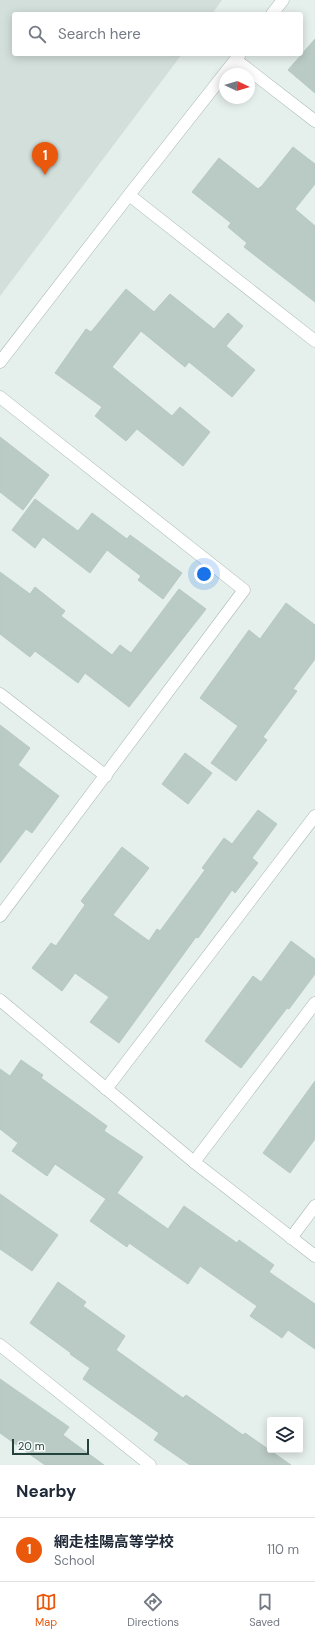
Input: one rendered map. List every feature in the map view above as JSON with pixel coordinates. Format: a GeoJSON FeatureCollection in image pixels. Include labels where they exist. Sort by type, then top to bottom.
{"type":"FeatureCollection","features":[{"type":"Feature","properties":{"kind":"street"},"geometry":{"type":"LineString","coordinates":[[274,12],[283,0]]}},
{"type":"Feature","properties":{"kind":"street"},"geometry":{"type":"LineString","coordinates":[[0,362],[238,57],[315,121]]}},
{"type":"Feature","properties":{"kind":"street"},"geometry":{"type":"LineString","coordinates":[[129,195],[315,341]]}},
{"type":"Feature","properties":{"kind":"street"},"geometry":{"type":"LineString","coordinates":[[0,398],[244,590],[0,916]]}},
{"type":"Feature","properties":{"kind":"street"},"geometry":{"type":"LineString","coordinates":[[0,694],[106,776]]}},
{"type":"Feature","properties":{"kind":"street"},"geometry":{"type":"LineString","coordinates":[[106,1089],[315,816]]}},
{"type":"Feature","properties":{"kind":"street"},"geometry":{"type":"LineString","coordinates":[[0,1000],[194,1162],[315,1256]]}},
{"type":"Feature","properties":{"kind":"street"},"geometry":{"type":"LineString","coordinates":[[194,1162],[315,1002]]}},
{"type":"Feature","properties":{"kind":"street"},"geometry":{"type":"LineString","coordinates":[[291,1238],[315,1206]]}},
{"type":"Feature","properties":{"kind":"street"},"geometry":{"type":"LineString","coordinates":[[0,1345],[150,1465]]}},
{"type":"Feature","properties":{"kind":"shaded area"},"geometry":{"type":"Polygon","coordinates":[[[0,0],[222,0],[213,12],[12,12],[12,56],[180,56],[0,296],[0,0]]]}},
{"type":"Feature","properties":{"kind":"building"},"geometry":{"type":"Polygon","coordinates":[[[315,39],[315,93],[288,70],[300,56],[303,56],[303,53],[315,39]]]}},
{"type":"Feature","properties":{"kind":"building"},"geometry":{"type":"Polygon","coordinates":[[[293,147],[315,164],[315,184],[295,209],[315,226],[315,302],[244,247],[247,243],[228,227],[231,223],[192,192],[219,158],[258,189],[293,147]]]}},
{"type":"Feature","properties":{"kind":"building"},"geometry":{"type":"Polygon","coordinates":[[[126,289],[154,312],[170,294],[214,329],[228,313],[243,326],[226,346],[255,370],[232,397],[189,362],[185,367],[141,331],[112,367],[172,416],[180,407],[210,432],[183,466],[137,429],[126,441],[95,416],[102,407],[55,373],[86,329],[91,332],[126,289]]]}},
{"type":"Feature","properties":{"kind":"building"},"geometry":{"type":"Polygon","coordinates":[[[0,437],[49,475],[23,510],[0,492],[0,437]]]}},
{"type":"Feature","properties":{"kind":"building"},"geometry":{"type":"Polygon","coordinates":[[[35,499],[78,531],[92,513],[127,539],[130,535],[182,573],[163,599],[138,580],[141,576],[107,550],[90,573],[43,537],[35,548],[12,530],[35,499]]]}},
{"type":"Feature","properties":{"kind":"building"},"geometry":{"type":"Polygon","coordinates":[[[0,572],[30,594],[35,587],[65,611],[61,616],[112,655],[120,645],[131,653],[179,589],[206,609],[129,707],[85,673],[78,683],[35,651],[30,657],[0,634],[0,572]]]}},
{"type":"Feature","properties":{"kind":"building"},"geometry":{"type":"Polygon","coordinates":[[[286,603],[315,625],[315,659],[293,689],[297,691],[263,737],[267,740],[236,781],[211,763],[238,726],[200,698],[249,630],[260,639],[286,603]]]}},
{"type":"Feature","properties":{"kind":"building"},"geometry":{"type":"Polygon","coordinates":[[[0,725],[30,748],[18,765],[59,796],[32,833],[26,829],[0,863],[0,725]]]}},
{"type":"Feature","properties":{"kind":"building"},"geometry":{"type":"Polygon","coordinates":[[[185,753],[212,773],[188,804],[162,784],[185,753]]]}},
{"type":"Feature","properties":{"kind":"building"},"geometry":{"type":"Polygon","coordinates":[[[258,810],[277,824],[252,858],[258,863],[235,893],[232,890],[119,1043],[90,1022],[109,997],[75,973],[62,991],[32,968],[51,943],[56,946],[85,905],[81,901],[122,847],[149,868],[113,915],[149,941],[157,929],[160,931],[205,870],[202,868],[224,838],[232,844],[258,810]]]}},
{"type":"Feature","properties":{"kind":"building"},"geometry":{"type":"Polygon","coordinates":[[[291,941],[315,959],[315,974],[289,1009],[287,1008],[241,1068],[205,1041],[253,976],[261,982],[291,941]]]}},
{"type":"Feature","properties":{"kind":"building"},"geometry":{"type":"Polygon","coordinates":[[[21,1060],[43,1075],[41,1078],[107,1126],[104,1131],[143,1157],[117,1193],[168,1229],[184,1206],[237,1243],[239,1240],[274,1265],[269,1272],[315,1304],[315,1349],[288,1330],[282,1338],[250,1316],[257,1306],[200,1266],[188,1284],[129,1243],[127,1247],[90,1221],[106,1199],[55,1164],[47,1176],[12,1151],[18,1143],[0,1129],[0,1069],[10,1076],[21,1060]]]}},
{"type":"Feature","properties":{"kind":"building"},"geometry":{"type":"Polygon","coordinates":[[[315,1081],[315,1139],[290,1173],[263,1153],[315,1081]]]}},
{"type":"Feature","properties":{"kind":"building"},"geometry":{"type":"Polygon","coordinates":[[[0,1194],[58,1235],[32,1271],[0,1249],[0,1194]]]}},
{"type":"Feature","properties":{"kind":"building"},"geometry":{"type":"Polygon","coordinates":[[[58,1282],[86,1302],[83,1306],[125,1336],[116,1350],[183,1398],[186,1395],[243,1435],[245,1433],[267,1448],[267,1453],[274,1453],[291,1465],[190,1465],[154,1440],[159,1433],[83,1379],[90,1368],[30,1323],[58,1282]]]}},
{"type":"Feature","properties":{"kind":"building"},"geometry":{"type":"Polygon","coordinates":[[[0,1379],[69,1427],[63,1435],[104,1465],[45,1465],[0,1433],[0,1379]]]}},
{"type":"Feature","properties":{"kind":"place","name":"網走桂陽高等学校"},"geometry":{"type":"Point","coordinates":[45,175]}}]}
